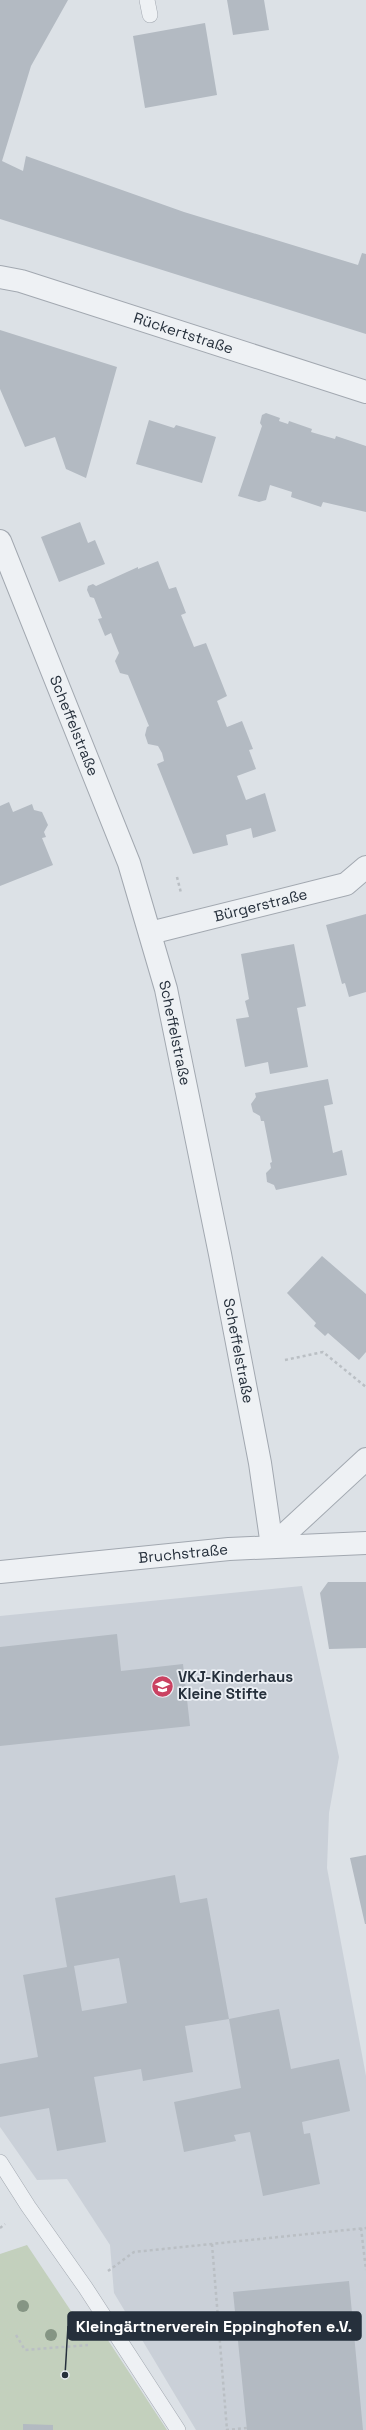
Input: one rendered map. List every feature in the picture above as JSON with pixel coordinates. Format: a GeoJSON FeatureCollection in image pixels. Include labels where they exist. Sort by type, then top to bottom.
{"type":"FeatureCollection","features":[{"type":"Feature","properties":{"kind":"street","name":"Rückertstraße"},"geometry":{"type":"LineString","coordinates":[[0,277],[22,281],[366,392]]}},
{"type":"Feature","properties":{"kind":"street","name":"Scheffelstraße"},"geometry":{"type":"LineString","coordinates":[[0,541],[6,576],[128,863],[166,989],[220,1254],[260,1463],[272,1546]]}},
{"type":"Feature","properties":{"kind":"street","name":"Bürgerstraße"},"geometry":{"type":"LineString","coordinates":[[150,933],[346,884],[366,867]]}},
{"type":"Feature","properties":{"kind":"street"},"geometry":{"type":"LineString","coordinates":[[272,1546],[366,1459]]}},
{"type":"Feature","properties":{"kind":"street","name":"Bruchstraße"},"geometry":{"type":"LineString","coordinates":[[0,1572],[272,1546],[366,1543]]}},
{"type":"Feature","properties":{"kind":"lane"},"geometry":{"type":"LineString","coordinates":[[147,0],[150,15]]}},
{"type":"Feature","properties":{"kind":"lane"},"geometry":{"type":"LineString","coordinates":[[0,2162],[28,2206],[85,2287],[178,2430]]}},
{"type":"Feature","properties":{"kind":"path"},"geometry":{"type":"LineString","coordinates":[[285,1360],[323,1352],[366,1387]]}},
{"type":"Feature","properties":{"kind":"path"},"geometry":{"type":"LineString","coordinates":[[361,2228],[366,2270]]}},
{"type":"Feature","properties":{"kind":"path"},"geometry":{"type":"LineString","coordinates":[[85,2287],[134,2252],[366,2228]]}},
{"type":"Feature","properties":{"kind":"path"},"geometry":{"type":"LineString","coordinates":[[212,2244],[226,2430],[247,2428]]}},
{"type":"Feature","properties":{"kind":"path"},"geometry":{"type":"LineString","coordinates":[[16,2335],[25,2350],[92,2344]]}},
{"type":"Feature","properties":{"kind":"shaded area"},"geometry":{"type":"Polygon","coordinates":[[[302,1586],[339,1757],[329,1813],[327,1868],[366,2076],[366,2430],[196,2430],[114,2293],[110,2245],[67,2179],[37,2180],[0,2127],[0,1616],[302,1586]]]}},
{"type":"Feature","properties":{"kind":"green space"},"geometry":{"type":"Polygon","coordinates":[[[27,2245],[71,2311],[94,2319],[167,2430],[0,2430],[0,2254],[27,2245]]]}},
{"type":"Feature","properties":{"kind":"building"},"geometry":{"type":"Polygon","coordinates":[[[0,0],[68,0],[31,66],[2,161],[23,171],[26,156],[184,212],[358,265],[362,253],[366,254],[366,334],[0,219],[0,0]]]}},
{"type":"Feature","properties":{"kind":"building"},"geometry":{"type":"Polygon","coordinates":[[[227,0],[264,0],[269,30],[233,35],[227,0]]]}},
{"type":"Feature","properties":{"kind":"building"},"geometry":{"type":"Polygon","coordinates":[[[205,23],[217,95],[145,108],[133,36],[205,23]]]}},
{"type":"Feature","properties":{"kind":"building"},"geometry":{"type":"Polygon","coordinates":[[[0,330],[117,367],[86,478],[66,469],[55,437],[25,447],[0,389],[0,330]]]}},
{"type":"Feature","properties":{"kind":"building"},"geometry":{"type":"Polygon","coordinates":[[[266,413],[280,418],[279,421],[288,424],[289,421],[312,429],[311,432],[335,439],[336,436],[366,446],[366,512],[323,502],[321,507],[291,497],[292,492],[270,485],[266,500],[259,502],[238,496],[262,426],[260,423],[262,415],[266,413]]]}},
{"type":"Feature","properties":{"kind":"building"},"geometry":{"type":"Polygon","coordinates":[[[149,420],[174,428],[176,425],[216,437],[202,483],[136,464],[149,420]]]}},
{"type":"Feature","properties":{"kind":"building"},"geometry":{"type":"Polygon","coordinates":[[[80,522],[88,543],[95,540],[105,564],[59,582],[41,537],[80,522]]]}},
{"type":"Feature","properties":{"kind":"building"},"geometry":{"type":"Polygon","coordinates":[[[158,561],[169,589],[176,587],[186,613],[181,615],[194,647],[206,643],[227,696],[217,701],[227,727],[242,721],[253,749],[249,750],[256,769],[237,776],[246,800],[265,793],[276,831],[253,838],[251,828],[226,835],[228,845],[193,854],[157,764],[164,761],[162,753],[158,746],[148,744],[145,735],[147,727],[149,726],[128,675],[120,673],[115,661],[119,653],[111,633],[105,636],[98,619],[102,618],[94,598],[90,597],[87,590],[88,586],[93,584],[96,586],[138,567],[138,569],[158,561]]]}},
{"type":"Feature","properties":{"kind":"building"},"geometry":{"type":"Polygon","coordinates":[[[9,802],[13,812],[32,804],[34,810],[42,812],[48,825],[44,832],[46,837],[42,838],[53,865],[0,886],[0,806],[9,802]]]}},
{"type":"Feature","properties":{"kind":"building"},"geometry":{"type":"Polygon","coordinates":[[[366,914],[366,992],[349,997],[345,983],[342,984],[326,925],[366,914]]]}},
{"type":"Feature","properties":{"kind":"building"},"geometry":{"type":"Polygon","coordinates":[[[294,944],[306,1006],[297,1008],[308,1067],[270,1074],[268,1062],[245,1067],[236,1019],[249,1017],[245,1001],[249,999],[241,954],[294,944]]]}},
{"type":"Feature","properties":{"kind":"building"},"geometry":{"type":"Polygon","coordinates":[[[328,1079],[333,1104],[324,1106],[333,1153],[342,1150],[347,1175],[276,1190],[274,1185],[267,1182],[266,1173],[271,1168],[270,1163],[272,1162],[264,1121],[261,1121],[260,1116],[253,1112],[251,1104],[256,1097],[255,1093],[328,1079]]]}},
{"type":"Feature","properties":{"kind":"building"},"geometry":{"type":"Polygon","coordinates":[[[322,1256],[366,1294],[366,1352],[359,1360],[328,1333],[325,1336],[314,1326],[316,1323],[287,1293],[322,1256]]]}},
{"type":"Feature","properties":{"kind":"building"},"geometry":{"type":"Polygon","coordinates":[[[328,1582],[366,1582],[366,1648],[329,1649],[320,1593],[328,1582]]]}},
{"type":"Feature","properties":{"kind":"building"},"geometry":{"type":"Polygon","coordinates":[[[117,1634],[121,1671],[183,1664],[190,1726],[0,1746],[0,1647],[117,1634]]]}},
{"type":"Feature","properties":{"kind":"building"},"geometry":{"type":"Polygon","coordinates":[[[366,1855],[366,1924],[365,1924],[350,1858],[366,1855]]]}},
{"type":"Feature","properties":{"kind":"building"},"geometry":{"type":"Polygon","coordinates":[[[175,1875],[180,1903],[207,1898],[229,2019],[185,2026],[193,2072],[143,2081],[141,2069],[94,2077],[106,2142],[57,2151],[49,2108],[0,2117],[0,2064],[38,2057],[23,1975],[67,1967],[55,1898],[175,1875]],[[119,1958],[74,1966],[82,2011],[127,2003],[119,1958]]]}},
{"type":"Feature","properties":{"kind":"building"},"geometry":{"type":"Polygon","coordinates":[[[279,2009],[291,2069],[339,2059],[350,2111],[302,2122],[304,2134],[310,2133],[320,2184],[263,2196],[250,2132],[234,2135],[236,2141],[184,2152],[174,2102],[241,2088],[229,2019],[279,2009]]]}},
{"type":"Feature","properties":{"kind":"building"},"geometry":{"type":"Polygon","coordinates":[[[349,2281],[363,2430],[247,2430],[233,2292],[349,2281]]]}},
{"type":"Feature","properties":{"kind":"building"},"geometry":{"type":"Polygon","coordinates":[[[23,2424],[53,2425],[53,2430],[23,2430],[23,2424]]]}},
{"type":"Feature","properties":{"kind":"place","name":"VKJ-Kinderhaus Kleine Stifte"},"geometry":{"type":"Point","coordinates":[162,1686]}},
{"type":"Feature","properties":{"kind":"place","name":"Kleingärtnerverein Eppinghofen e.V."},"geometry":{"type":"Point","coordinates":[65,2375]}}]}
